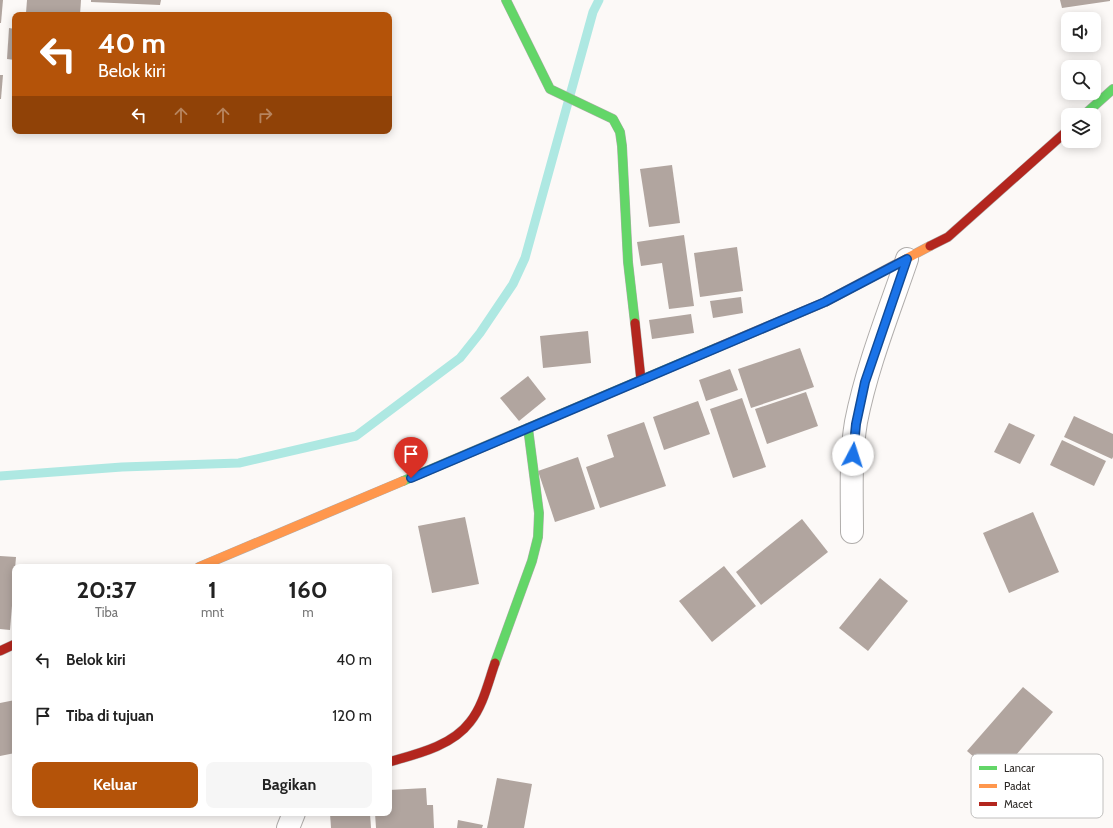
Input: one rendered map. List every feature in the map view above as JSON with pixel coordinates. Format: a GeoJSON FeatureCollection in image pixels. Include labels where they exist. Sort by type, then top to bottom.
{"type":"FeatureCollection","features":[{"type":"Feature","properties":{"kind":"street"},"geometry":{"type":"LineString","coordinates":[[506,0],[534,56],[543,78],[550,89],[613,119],[620,132],[628,262],[641,380]]}},
{"type":"Feature","properties":{"kind":"street"},"geometry":{"type":"LineString","coordinates":[[1092,108],[1113,89]]}},
{"type":"Feature","properties":{"kind":"street"},"geometry":{"type":"LineString","coordinates":[[206,564],[825,302],[948,238],[1061,136]]}},
{"type":"Feature","properties":{"kind":"street"},"geometry":{"type":"LineString","coordinates":[[852,532],[852,471],[856,424],[865,382],[907,259]]}},
{"type":"Feature","properties":{"kind":"street"},"geometry":{"type":"LineString","coordinates":[[392,761],[418,754],[437,746],[456,735],[469,725],[478,708],[532,560],[538,537],[539,513],[528,428]]}},
{"type":"Feature","properties":{"kind":"street"},"geometry":{"type":"LineString","coordinates":[[0,651],[12,645]]}},
{"type":"Feature","properties":{"kind":"street"},"geometry":{"type":"LineString","coordinates":[[288,828],[293,816]]}},
{"type":"Feature","properties":{"kind":"building"},"geometry":{"type":"Polygon","coordinates":[[[0,0],[3,0],[1,23],[0,23],[0,0]]]}},
{"type":"Feature","properties":{"kind":"building"},"geometry":{"type":"Polygon","coordinates":[[[27,0],[81,0],[80,12],[26,12],[27,0]]]}},
{"type":"Feature","properties":{"kind":"building"},"geometry":{"type":"Polygon","coordinates":[[[91,0],[161,0],[160,5],[91,2],[91,0]]]}},
{"type":"Feature","properties":{"kind":"building"},"geometry":{"type":"Polygon","coordinates":[[[1060,0],[1110,0],[1110,1],[1062,8],[1060,0]]]}},
{"type":"Feature","properties":{"kind":"building"},"geometry":{"type":"Polygon","coordinates":[[[9,28],[12,28],[12,60],[7,59],[9,28]]]}},
{"type":"Feature","properties":{"kind":"building"},"geometry":{"type":"Polygon","coordinates":[[[0,75],[3,75],[1,99],[0,99],[0,75]]]}},
{"type":"Feature","properties":{"kind":"building"},"geometry":{"type":"Polygon","coordinates":[[[672,165],[680,223],[649,227],[640,169],[672,165]]]}},
{"type":"Feature","properties":{"kind":"building"},"geometry":{"type":"Polygon","coordinates":[[[684,235],[694,306],[669,309],[662,263],[641,266],[637,242],[684,235]]]}},
{"type":"Feature","properties":{"kind":"building"},"geometry":{"type":"Polygon","coordinates":[[[737,247],[743,291],[700,297],[694,253],[737,247]]]}},
{"type":"Feature","properties":{"kind":"building"},"geometry":{"type":"Polygon","coordinates":[[[741,297],[743,313],[713,318],[710,301],[741,297]]]}},
{"type":"Feature","properties":{"kind":"building"},"geometry":{"type":"Polygon","coordinates":[[[691,314],[694,333],[652,339],[649,320],[691,314]]]}},
{"type":"Feature","properties":{"kind":"building"},"geometry":{"type":"Polygon","coordinates":[[[588,331],[591,363],[543,368],[540,336],[588,331]]]}},
{"type":"Feature","properties":{"kind":"building"},"geometry":{"type":"Polygon","coordinates":[[[800,348],[814,387],[751,408],[738,369],[800,348]]]}},
{"type":"Feature","properties":{"kind":"building"},"geometry":{"type":"Polygon","coordinates":[[[730,369],[738,390],[706,401],[699,380],[730,369]]]}},
{"type":"Feature","properties":{"kind":"building"},"geometry":{"type":"Polygon","coordinates":[[[528,376],[546,399],[519,421],[500,398],[528,376]]]}},
{"type":"Feature","properties":{"kind":"building"},"geometry":{"type":"Polygon","coordinates":[[[806,392],[818,426],[767,444],[755,409],[806,392]]]}},
{"type":"Feature","properties":{"kind":"building"},"geometry":{"type":"Polygon","coordinates":[[[742,398],[766,467],[733,478],[710,409],[742,398]]]}},
{"type":"Feature","properties":{"kind":"building"},"geometry":{"type":"Polygon","coordinates":[[[698,401],[710,434],[664,450],[653,417],[698,401]]]}},
{"type":"Feature","properties":{"kind":"building"},"geometry":{"type":"Polygon","coordinates":[[[1074,416],[1113,434],[1112,459],[1064,437],[1074,416]]]}},
{"type":"Feature","properties":{"kind":"building"},"geometry":{"type":"Polygon","coordinates":[[[644,422],[666,486],[600,508],[586,467],[614,457],[607,435],[644,422]]]}},
{"type":"Feature","properties":{"kind":"building"},"geometry":{"type":"Polygon","coordinates":[[[1009,423],[1035,435],[1020,464],[994,452],[1009,423]]]}},
{"type":"Feature","properties":{"kind":"building"},"geometry":{"type":"Polygon","coordinates":[[[1062,440],[1106,461],[1094,486],[1050,465],[1062,440]]]}},
{"type":"Feature","properties":{"kind":"building"},"geometry":{"type":"Polygon","coordinates":[[[578,457],[595,509],[555,522],[538,471],[578,457]]]}},
{"type":"Feature","properties":{"kind":"building"},"geometry":{"type":"Polygon","coordinates":[[[1033,512],[1059,572],[1009,593],[983,533],[1033,512]]]}},
{"type":"Feature","properties":{"kind":"building"},"geometry":{"type":"Polygon","coordinates":[[[465,517],[479,584],[432,593],[418,526],[465,517]]]}},
{"type":"Feature","properties":{"kind":"building"},"geometry":{"type":"Polygon","coordinates":[[[802,519],[828,552],[761,605],[736,572],[802,519]]]}},
{"type":"Feature","properties":{"kind":"building"},"geometry":{"type":"Polygon","coordinates":[[[0,556],[16,557],[15,564],[12,564],[12,606],[10,630],[0,629],[0,556]]]}},
{"type":"Feature","properties":{"kind":"building"},"geometry":{"type":"Polygon","coordinates":[[[724,566],[756,606],[712,642],[679,601],[724,566]]]}},
{"type":"Feature","properties":{"kind":"building"},"geometry":{"type":"Polygon","coordinates":[[[880,578],[908,601],[868,651],[839,628],[880,578]]]}},
{"type":"Feature","properties":{"kind":"building"},"geometry":{"type":"Polygon","coordinates":[[[1023,687],[1053,712],[1017,754],[971,754],[967,751],[1023,687]]]}},
{"type":"Feature","properties":{"kind":"building"},"geometry":{"type":"Polygon","coordinates":[[[12,701],[12,754],[0,756],[0,703],[12,701]]]}},
{"type":"Feature","properties":{"kind":"building"},"geometry":{"type":"Polygon","coordinates":[[[497,778],[532,784],[524,828],[487,828],[497,778]]]}},
{"type":"Feature","properties":{"kind":"building"},"geometry":{"type":"Polygon","coordinates":[[[426,788],[427,805],[433,805],[434,828],[376,828],[375,816],[392,816],[392,790],[426,788]]]}},
{"type":"Feature","properties":{"kind":"building"},"geometry":{"type":"Polygon","coordinates":[[[330,816],[370,816],[371,828],[331,828],[330,816]]]}},
{"type":"Feature","properties":{"kind":"building"},"geometry":{"type":"Polygon","coordinates":[[[458,820],[483,825],[482,828],[457,828],[458,820]]]}},
{"type":"Feature","properties":{"kind":"waterway"},"geometry":{"type":"LineString","coordinates":[[0,476],[122,467],[239,463],[356,436],[460,358],[480,333],[513,284],[525,258],[593,12],[599,0]]}},
{"type":"Feature","properties":{"kind":"traffic: fast"},"geometry":{"type":"LineString","coordinates":[[506,0],[550,89],[613,119],[620,132],[628,262],[635,323]]}},
{"type":"Feature","properties":{"kind":"traffic: fast"},"geometry":{"type":"LineString","coordinates":[[1092,108],[1113,89]]}},
{"type":"Feature","properties":{"kind":"traffic: fast"},"geometry":{"type":"LineString","coordinates":[[403,481],[716,348]]}},
{"type":"Feature","properties":{"kind":"traffic: fast"},"geometry":{"type":"LineString","coordinates":[[495,663],[532,561],[538,537],[539,513],[528,428]]}},
{"type":"Feature","properties":{"kind":"traffic: slow"},"geometry":{"type":"LineString","coordinates":[[716,348],[825,302],[930,246]]}},
{"type":"Feature","properties":{"kind":"traffic: slow"},"geometry":{"type":"LineString","coordinates":[[206,564],[403,481]]}},
{"type":"Feature","properties":{"kind":"traffic: jam"},"geometry":{"type":"LineString","coordinates":[[930,246],[948,237],[1061,136]]}},
{"type":"Feature","properties":{"kind":"traffic: jam"},"geometry":{"type":"LineString","coordinates":[[635,323],[641,380]]}},
{"type":"Feature","properties":{"kind":"traffic: jam"},"geometry":{"type":"LineString","coordinates":[[0,651],[12,645]]}},
{"type":"Feature","properties":{"kind":"traffic: jam"},"geometry":{"type":"LineString","coordinates":[[392,761],[433,748],[454,737],[462,730],[475,716],[485,694],[495,663]]}},
{"type":"Feature","properties":{"kind":"route"},"geometry":{"type":"LineString","coordinates":[[411,478],[825,302],[907,259],[865,382],[856,424],[853,455]]}}]}
